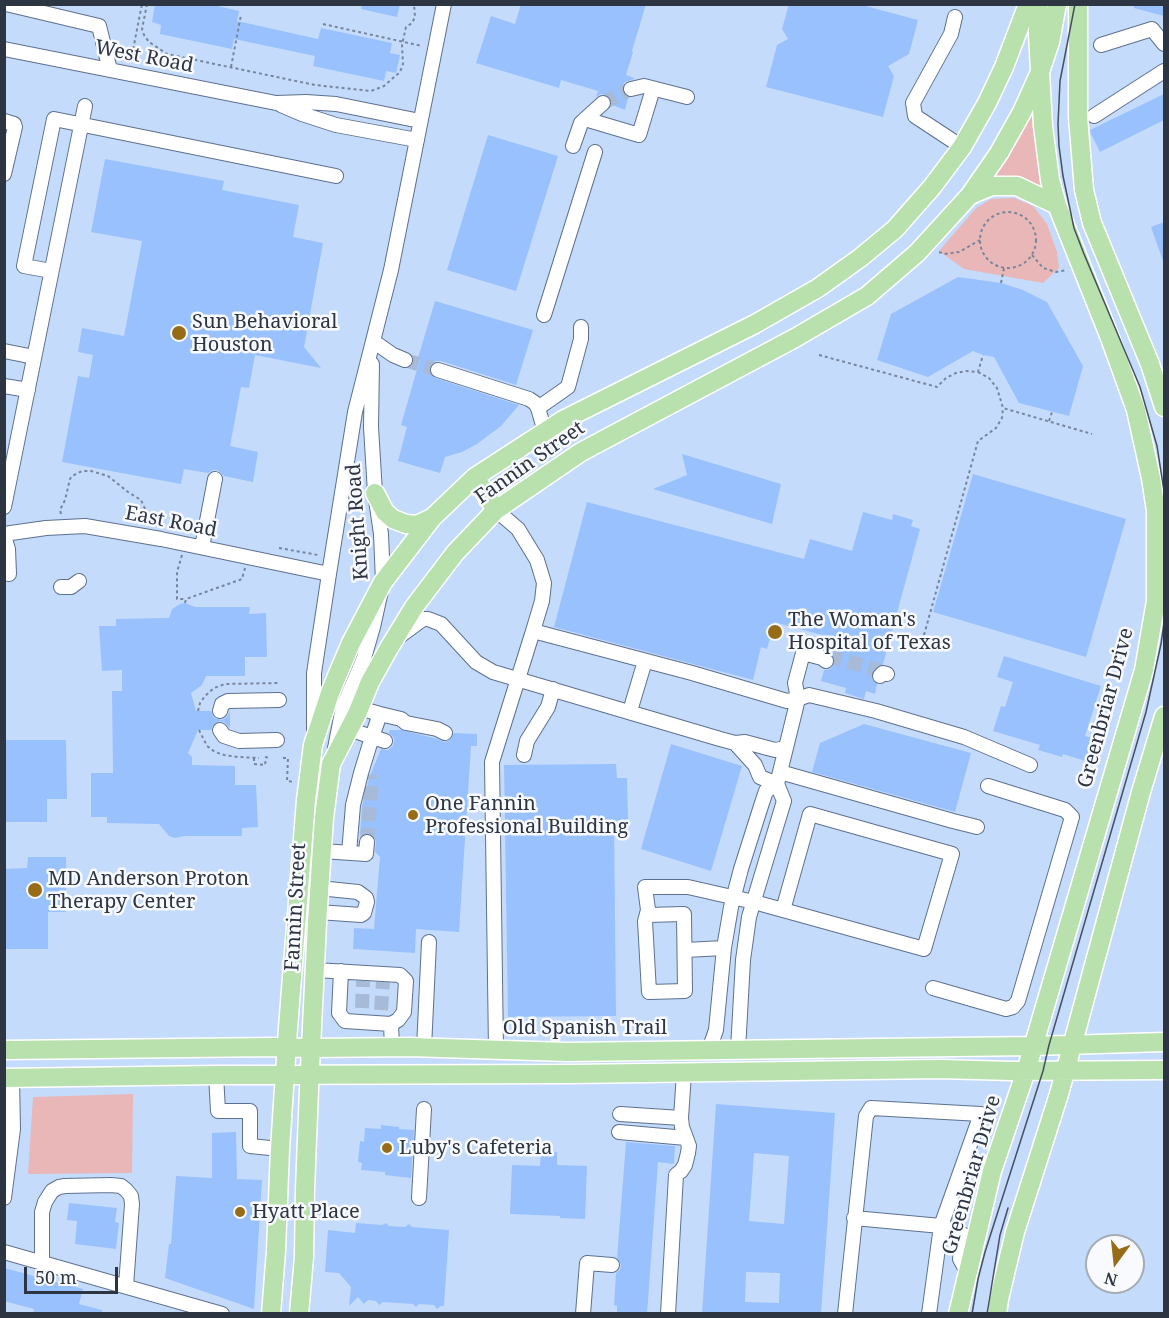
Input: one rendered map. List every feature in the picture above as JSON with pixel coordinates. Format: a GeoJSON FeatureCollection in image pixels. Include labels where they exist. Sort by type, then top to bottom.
{"type":"FeatureCollection","features":[{"type":"Feature","properties":{"kind":"main road","name":"Fannin Street"},"geometry":{"type":"LineString","coordinates":[[271,1314],[287,1047],[306,800],[314,745],[351,643],[382,582],[432,518],[476,477],[563,420],[755,324],[818,288],[895,229],[932,187],[962,147],[1004,67],[1028,4]]}},
{"type":"Feature","properties":{"kind":"main road","name":"Greenbriar Drive"},"geometry":{"type":"LineString","coordinates":[[958,1314],[992,1171],[1026,1071],[1144,670],[1156,601],[1156,511],[1136,410],[1110,338],[1056,204],[1050,180],[1043,126],[1038,4]]}},
{"type":"Feature","properties":{"kind":"main road","name":"Fannin Street"},"geometry":{"type":"LineString","coordinates":[[299,1314],[304,1257],[311,1048],[324,818],[332,764],[370,682],[394,640],[414,607],[455,552],[496,510],[580,452],[795,338],[867,296],[917,253],[970,195],[999,153],[1022,112],[1040,72],[1050,42],[1057,4]]}},
{"type":"Feature","properties":{"kind":"main road"},"geometry":{"type":"LineString","coordinates":[[1078,4],[1078,117],[1084,190],[1092,223],[1164,403]]}},
{"type":"Feature","properties":{"kind":"main road"},"geometry":{"type":"LineString","coordinates":[[970,195],[992,186],[1017,186],[1056,204]]}},
{"type":"Feature","properties":{"kind":"main road"},"geometry":{"type":"LineString","coordinates":[[476,477],[496,510]]}},
{"type":"Feature","properties":{"kind":"main road"},"geometry":{"type":"LineString","coordinates":[[375,493],[385,512],[393,519],[417,525],[432,518]]}},
{"type":"Feature","properties":{"kind":"main road"},"geometry":{"type":"LineString","coordinates":[[997,1314],[1015,1232],[1074,1044],[1141,792],[1164,716]]}},
{"type":"Feature","properties":{"kind":"main road"},"geometry":{"type":"LineString","coordinates":[[303,841],[322,846]]}},
{"type":"Feature","properties":{"kind":"main road","name":"Old Spanish Trail"},"geometry":{"type":"LineString","coordinates":[[4,1050],[392,1047],[570,1052],[1164,1042]]}},
{"type":"Feature","properties":{"kind":"main road"},"geometry":{"type":"LineString","coordinates":[[916,1047],[918,1070]]}},
{"type":"Feature","properties":{"kind":"main road"},"geometry":{"type":"LineString","coordinates":[[776,1049],[776,1072]]}},
{"type":"Feature","properties":{"kind":"main road"},"geometry":{"type":"LineString","coordinates":[[76,1050],[77,1077]]}},
{"type":"Feature","properties":{"kind":"main road"},"geometry":{"type":"LineString","coordinates":[[684,1073],[701,1062],[723,1060],[738,1050]]}},
{"type":"Feature","properties":{"kind":"main road"},"geometry":{"type":"LineString","coordinates":[[570,1052],[571,1074]]}},
{"type":"Feature","properties":{"kind":"main road"},"geometry":{"type":"LineString","coordinates":[[8,1078],[285,1074],[1164,1070]]}},
{"type":"Feature","properties":{"kind":"street"},"geometry":{"type":"LineString","coordinates":[[6,4],[99,26],[110,70]]}},
{"type":"Feature","properties":{"kind":"street","name":"Knight Road"},"geometry":{"type":"LineString","coordinates":[[314,745],[314,673],[355,412],[391,270],[444,4]]}},
{"type":"Feature","properties":{"kind":"street"},"geometry":{"type":"LineString","coordinates":[[955,17],[951,34],[913,103],[915,116],[962,147]]}},
{"type":"Feature","properties":{"kind":"street"},"geometry":{"type":"LineString","coordinates":[[1101,45],[1152,29],[1164,44]]}},
{"type":"Feature","properties":{"kind":"street","name":"West Road"},"geometry":{"type":"LineString","coordinates":[[4,49],[276,103],[336,125],[417,140]]}},
{"type":"Feature","properties":{"kind":"street"},"geometry":{"type":"LineString","coordinates":[[1094,116],[1164,71]]}},
{"type":"Feature","properties":{"kind":"street"},"geometry":{"type":"LineString","coordinates":[[631,88],[644,86],[687,97]]}},
{"type":"Feature","properties":{"kind":"street"},"geometry":{"type":"LineString","coordinates":[[585,118],[639,135],[653,88]]}},
{"type":"Feature","properties":{"kind":"street","name":"West Road"},"geometry":{"type":"LineString","coordinates":[[276,103],[336,104],[420,121]]}},
{"type":"Feature","properties":{"kind":"street"},"geometry":{"type":"LineString","coordinates":[[573,146],[580,123],[603,103]]}},
{"type":"Feature","properties":{"kind":"street"},"geometry":{"type":"LineString","coordinates":[[4,507],[85,106]]}},
{"type":"Feature","properties":{"kind":"street"},"geometry":{"type":"LineString","coordinates":[[51,271],[24,266],[54,119],[336,176]]}},
{"type":"Feature","properties":{"kind":"street"},"geometry":{"type":"LineString","coordinates":[[4,121],[15,126],[4,174]]}},
{"type":"Feature","properties":{"kind":"street"},"geometry":{"type":"LineString","coordinates":[[544,315],[595,152]]}},
{"type":"Feature","properties":{"kind":"street"},"geometry":{"type":"LineString","coordinates":[[538,408],[568,387],[581,339],[581,327]]}},
{"type":"Feature","properties":{"kind":"street"},"geometry":{"type":"LineString","coordinates":[[373,341],[393,355],[405,360]]}},
{"type":"Feature","properties":{"kind":"street","name":"Knight Road"},"geometry":{"type":"LineString","coordinates":[[332,764],[344,707],[364,658],[382,582],[381,534],[375,493],[371,427],[373,341]]}},
{"type":"Feature","properties":{"kind":"street"},"geometry":{"type":"LineString","coordinates":[[4,351],[34,357]]}},
{"type":"Feature","properties":{"kind":"street"},"geometry":{"type":"LineString","coordinates":[[438,370],[522,396],[535,403],[545,432]]}},
{"type":"Feature","properties":{"kind":"street"},"geometry":{"type":"LineString","coordinates":[[4,386],[27,390]]}},
{"type":"Feature","properties":{"kind":"street"},"geometry":{"type":"LineString","coordinates":[[202,547],[216,479]]}},
{"type":"Feature","properties":{"kind":"street"},"geometry":{"type":"LineString","coordinates":[[496,510],[518,529],[537,560],[544,583],[543,601],[492,762],[496,1050]]}},
{"type":"Feature","properties":{"kind":"street","name":"East Road"},"geometry":{"type":"LineString","coordinates":[[4,535],[46,528],[85,526],[202,547],[329,574]]}},
{"type":"Feature","properties":{"kind":"street"},"geometry":{"type":"LineString","coordinates":[[4,535],[8,549],[9,574]]}},
{"type":"Feature","properties":{"kind":"street"},"geometry":{"type":"LineString","coordinates":[[394,640],[423,619],[428,619],[441,624],[476,662],[493,672],[735,743],[745,742],[775,750],[786,748]]}},
{"type":"Feature","properties":{"kind":"street"},"geometry":{"type":"LineString","coordinates":[[533,631],[787,701],[809,695],[876,711],[964,737],[1030,765]]}},
{"type":"Feature","properties":{"kind":"street"},"geometry":{"type":"LineString","coordinates":[[738,1050],[743,960],[749,917],[784,801],[779,778],[798,699],[795,683],[803,652],[825,659]]}},
{"type":"Feature","properties":{"kind":"street"},"geometry":{"type":"LineString","coordinates":[[630,711],[645,661]]}},
{"type":"Feature","properties":{"kind":"street"},"geometry":{"type":"LineString","coordinates":[[524,755],[527,741],[548,707],[553,689]]}},
{"type":"Feature","properties":{"kind":"street"},"geometry":{"type":"LineString","coordinates":[[220,711],[222,704],[228,701],[279,700]]}},
{"type":"Feature","properties":{"kind":"street"},"geometry":{"type":"LineString","coordinates":[[359,708],[378,729]]}},
{"type":"Feature","properties":{"kind":"street"},"geometry":{"type":"LineString","coordinates":[[349,729],[378,729],[401,719],[406,723],[437,729],[445,733]]}},
{"type":"Feature","properties":{"kind":"street"},"geometry":{"type":"LineString","coordinates":[[349,853],[353,805],[378,729]]}},
{"type":"Feature","properties":{"kind":"street"},"geometry":{"type":"LineString","coordinates":[[220,730],[224,736],[240,741],[278,740]]}},
{"type":"Feature","properties":{"kind":"street"},"geometry":{"type":"LineString","coordinates":[[735,743],[755,765],[760,777],[779,778],[977,827]]}},
{"type":"Feature","properties":{"kind":"street"},"geometry":{"type":"LineString","coordinates":[[710,1050],[716,1030],[724,948],[741,869],[766,791],[779,778]]}},
{"type":"Feature","properties":{"kind":"street"},"geometry":{"type":"LineString","coordinates":[[933,988],[1006,1009],[1013,1007],[1018,1001],[1072,817],[1065,810],[988,786]]}},
{"type":"Feature","properties":{"kind":"street"},"geometry":{"type":"LineString","coordinates":[[647,915],[684,914],[685,950],[686,991],[649,992],[645,921],[648,910],[645,887],[688,887],[734,897],[924,949],[952,854],[810,814],[783,910]]}},
{"type":"Feature","properties":{"kind":"street"},"geometry":{"type":"LineString","coordinates":[[322,846],[349,853],[366,854],[367,842]]}},
{"type":"Feature","properties":{"kind":"street"},"geometry":{"type":"LineString","coordinates":[[318,912],[361,915],[364,913],[367,902],[366,898],[358,892],[319,888]]}},
{"type":"Feature","properties":{"kind":"street"},"geometry":{"type":"LineString","coordinates":[[424,1048],[429,942]]}},
{"type":"Feature","properties":{"kind":"street"},"geometry":{"type":"LineString","coordinates":[[685,950],[724,948]]}},
{"type":"Feature","properties":{"kind":"street"},"geometry":{"type":"LineString","coordinates":[[315,970],[341,970],[364,977],[383,978],[400,975],[406,981],[404,1012],[398,1020],[361,1015],[345,1021],[339,1013],[341,970]]}},
{"type":"Feature","properties":{"kind":"street"},"geometry":{"type":"LineString","coordinates":[[384,1019],[392,1047]]}},
{"type":"Feature","properties":{"kind":"street"},"geometry":{"type":"LineString","coordinates":[[668,1314],[676,1175],[687,1160],[689,1146],[681,1118],[684,1073]]}},
{"type":"Feature","properties":{"kind":"street"},"geometry":{"type":"LineString","coordinates":[[216,1075],[218,1111],[250,1112],[250,1146],[280,1149]]}},
{"type":"Feature","properties":{"kind":"street"},"geometry":{"type":"LineString","coordinates":[[4,1198],[9,1128],[8,1078]]}},
{"type":"Feature","properties":{"kind":"street"},"geometry":{"type":"LineString","coordinates":[[845,1314],[866,1116],[871,1108],[981,1114],[941,1226],[929,1314]]}},
{"type":"Feature","properties":{"kind":"street"},"geometry":{"type":"LineString","coordinates":[[419,1198],[424,1109]]}},
{"type":"Feature","properties":{"kind":"street"},"geometry":{"type":"LineString","coordinates":[[620,1114],[681,1118]]}},
{"type":"Feature","properties":{"kind":"street"},"geometry":{"type":"LineString","coordinates":[[619,1132],[686,1138]]}},
{"type":"Feature","properties":{"kind":"street"},"geometry":{"type":"LineString","coordinates":[[42,1263],[42,1212],[52,1191],[65,1186],[121,1186],[130,1196],[132,1204],[126,1286]]}},
{"type":"Feature","properties":{"kind":"street"},"geometry":{"type":"LineString","coordinates":[[854,1218],[941,1226],[963,1235],[960,1259],[968,1272]]}},
{"type":"Feature","properties":{"kind":"street"},"geometry":{"type":"LineString","coordinates":[[4,1252],[222,1314]]}},
{"type":"Feature","properties":{"kind":"street"},"geometry":{"type":"LineString","coordinates":[[583,1314],[587,1263],[612,1264]]}},
{"type":"Feature","properties":{"kind":"path"},"geometry":{"type":"LineString","coordinates":[[132,55],[142,4]]}},
{"type":"Feature","properties":{"kind":"path"},"geometry":{"type":"LineString","coordinates":[[147,4],[142,29],[148,42],[167,54],[315,85],[371,91],[384,86],[400,72],[403,64],[406,27],[415,17],[414,4]]}},
{"type":"Feature","properties":{"kind":"path"},"geometry":{"type":"LineString","coordinates":[[231,67],[241,15]]}},
{"type":"Feature","properties":{"kind":"path"},"geometry":{"type":"LineString","coordinates":[[323,24],[422,46]]}},
{"type":"Feature","properties":{"kind":"path"},"geometry":{"type":"LineString","coordinates":[[999,213],[1019,214],[1027,219],[1036,235],[1032,255],[1018,266],[1004,268],[989,261],[981,250],[980,240],[983,227],[987,221],[999,213]]}},
{"type":"Feature","properties":{"kind":"path"},"geometry":{"type":"LineString","coordinates":[[936,252],[944,254],[960,252],[980,240]]}},
{"type":"Feature","properties":{"kind":"path"},"geometry":{"type":"LineString","coordinates":[[1032,255],[1043,268],[1056,272],[1081,266]]}},
{"type":"Feature","properties":{"kind":"path"},"geometry":{"type":"LineString","coordinates":[[1001,283],[1004,268]]}},
{"type":"Feature","properties":{"kind":"path"},"geometry":{"type":"LineString","coordinates":[[819,355],[937,387],[946,378],[956,373],[978,372],[989,378],[997,388],[1004,408],[1002,418],[996,428],[978,441],[924,635]]}},
{"type":"Feature","properties":{"kind":"path"},"geometry":{"type":"LineString","coordinates":[[978,372],[983,355]]}},
{"type":"Feature","properties":{"kind":"path"},"geometry":{"type":"LineString","coordinates":[[1004,408],[1092,434]]}},
{"type":"Feature","properties":{"kind":"path"},"geometry":{"type":"LineString","coordinates":[[1049,421],[1052,412]]}},
{"type":"Feature","properties":{"kind":"path"},"geometry":{"type":"LineString","coordinates":[[62,514],[60,510],[72,476],[82,471],[91,471],[108,476],[141,500],[146,511],[146,522]]}},
{"type":"Feature","properties":{"kind":"path"},"geometry":{"type":"LineString","coordinates":[[279,548],[318,555]]}},
{"type":"Feature","properties":{"kind":"path"},"geometry":{"type":"LineString","coordinates":[[183,553],[177,572],[177,599],[186,599],[242,579],[246,566]]}},
{"type":"Feature","properties":{"kind":"path"},"geometry":{"type":"LineString","coordinates":[[185,603],[186,599]]}},
{"type":"Feature","properties":{"kind":"path"},"geometry":{"type":"LineString","coordinates":[[254,758],[254,764],[265,765],[266,757],[268,758]]}},
{"type":"Feature","properties":{"kind":"path"},"geometry":{"type":"LineString","coordinates":[[283,758],[288,758],[287,781],[297,782]]}},
{"type":"Feature","properties":{"kind":"shaded area"},"geometry":{"type":"Polygon","coordinates":[[[1029,112],[1035,113],[1045,186],[1040,189],[995,179],[992,175],[1029,112]]]}},
{"type":"Feature","properties":{"kind":"shaded area"},"geometry":{"type":"Polygon","coordinates":[[[1014,198],[1033,206],[1047,224],[1057,252],[1059,268],[1043,283],[964,269],[939,251],[976,208],[991,199],[1014,198]]]}},
{"type":"Feature","properties":{"kind":"shaded area"},"geometry":{"type":"Polygon","coordinates":[[[133,1094],[132,1173],[28,1174],[33,1097],[133,1094]]]}},
{"type":"Feature","properties":{"kind":"building"},"geometry":{"type":"Polygon","coordinates":[[[155,4],[209,4],[239,11],[237,21],[318,39],[321,28],[392,43],[390,53],[400,55],[396,73],[386,71],[384,81],[313,66],[315,56],[234,39],[232,49],[160,34],[161,25],[152,22],[155,4]]]}},
{"type":"Feature","properties":{"kind":"building"},"geometry":{"type":"Polygon","coordinates":[[[362,4],[400,4],[397,17],[361,9],[362,4]]]}},
{"type":"Feature","properties":{"kind":"building"},"geometry":{"type":"Polygon","coordinates":[[[521,4],[646,4],[626,75],[634,79],[625,82],[622,87],[624,95],[628,98],[625,110],[612,105],[612,101],[606,95],[601,94],[596,97],[598,91],[561,80],[559,88],[476,63],[491,16],[515,24],[521,4]]]}},
{"type":"Feature","properties":{"kind":"building"},"geometry":{"type":"Polygon","coordinates":[[[789,4],[858,4],[918,20],[909,54],[888,66],[894,76],[883,117],[766,87],[777,45],[788,39],[782,29],[789,4]]]}},
{"type":"Feature","properties":{"kind":"building"},"geometry":{"type":"Polygon","coordinates":[[[1134,4],[1164,4],[1164,16],[1134,8],[1134,4]]]}},
{"type":"Feature","properties":{"kind":"building"},"geometry":{"type":"Polygon","coordinates":[[[1164,94],[1164,120],[1100,152],[1090,130],[1164,94]]]}},
{"type":"Feature","properties":{"kind":"building"},"geometry":{"type":"Polygon","coordinates":[[[488,135],[558,156],[516,291],[447,270],[488,135]]]}},
{"type":"Feature","properties":{"kind":"building"},"geometry":{"type":"Polygon","coordinates":[[[105,159],[224,181],[222,190],[299,205],[293,237],[323,243],[304,347],[321,368],[255,355],[249,388],[241,387],[230,446],[258,452],[253,482],[224,476],[217,470],[208,473],[184,469],[181,484],[62,462],[78,376],[89,378],[93,355],[78,352],[82,328],[124,336],[142,241],[91,232],[105,159]]]}},
{"type":"Feature","properties":{"kind":"building"},"geometry":{"type":"Polygon","coordinates":[[[1164,222],[1164,261],[1163,261],[1151,227],[1164,222]]]}},
{"type":"Feature","properties":{"kind":"building"},"geometry":{"type":"Polygon","coordinates":[[[958,277],[1001,283],[1023,290],[1047,302],[1083,366],[1069,416],[1019,403],[994,357],[973,351],[928,377],[877,360],[891,314],[958,277]]]}},
{"type":"Feature","properties":{"kind":"building"},"geometry":{"type":"Polygon","coordinates":[[[435,301],[533,330],[516,385],[441,361],[436,361],[429,368],[429,372],[435,378],[519,405],[501,426],[477,444],[445,457],[440,473],[398,461],[407,427],[401,425],[435,301]]]}},
{"type":"Feature","properties":{"kind":"building"},"geometry":{"type":"Polygon","coordinates":[[[682,454],[781,484],[772,524],[653,489],[687,475],[682,454]]]}},
{"type":"Feature","properties":{"kind":"building"},"geometry":{"type":"Polygon","coordinates":[[[973,474],[1126,519],[1086,657],[933,612],[973,474]]]}},
{"type":"Feature","properties":{"kind":"building"},"geometry":{"type":"Polygon","coordinates":[[[587,502],[804,559],[810,539],[852,551],[863,512],[892,520],[893,514],[913,520],[911,526],[920,529],[883,664],[872,673],[872,679],[877,684],[875,694],[866,691],[864,699],[845,693],[846,688],[821,681],[824,670],[830,669],[835,663],[834,657],[829,652],[833,638],[774,622],[767,649],[761,647],[753,680],[554,627],[587,502]]]}},
{"type":"Feature","properties":{"kind":"building"},"geometry":{"type":"Polygon","coordinates":[[[185,603],[195,607],[250,607],[249,614],[266,613],[267,657],[245,657],[245,676],[206,676],[202,685],[191,693],[196,711],[211,711],[214,718],[222,720],[230,711],[230,728],[220,721],[215,723],[211,730],[198,730],[188,753],[192,757],[192,765],[235,766],[235,785],[256,785],[258,827],[242,828],[242,836],[175,838],[169,836],[159,824],[107,823],[107,817],[91,817],[91,773],[113,773],[112,691],[122,691],[122,670],[102,671],[99,626],[116,626],[116,619],[169,618],[172,609],[185,603]]]}},
{"type":"Feature","properties":{"kind":"building"},"geometry":{"type":"Polygon","coordinates":[[[1004,656],[1101,686],[1085,736],[1096,739],[1089,762],[1063,754],[1062,757],[1038,750],[1040,745],[993,731],[1001,706],[1005,707],[1013,682],[997,677],[1004,656]]]}},
{"type":"Feature","properties":{"kind":"building"},"geometry":{"type":"Polygon","coordinates":[[[864,724],[971,753],[955,812],[812,772],[820,743],[864,724]]]}},
{"type":"Feature","properties":{"kind":"building","name":"One Fannin Professional Building"},"geometry":{"type":"Polygon","coordinates":[[[390,730],[401,730],[445,742],[450,740],[454,733],[477,734],[477,746],[471,746],[459,932],[416,929],[415,953],[353,949],[354,928],[374,929],[380,857],[375,852],[376,842],[373,835],[367,833],[361,836],[360,834],[362,806],[369,778],[381,749],[388,750],[394,743],[394,738],[389,733],[390,730]]]}},
{"type":"Feature","properties":{"kind":"building"},"geometry":{"type":"Polygon","coordinates":[[[4,740],[66,740],[67,799],[47,799],[47,822],[4,822],[4,740]]]}},
{"type":"Feature","properties":{"kind":"building"},"geometry":{"type":"Polygon","coordinates":[[[671,744],[742,766],[711,871],[641,849],[671,744]]]}},
{"type":"Feature","properties":{"kind":"building"},"geometry":{"type":"Polygon","coordinates":[[[616,764],[617,778],[627,778],[628,820],[614,821],[616,1016],[508,1017],[504,765],[616,764]]]}},
{"type":"Feature","properties":{"kind":"building","name":"MD Anderson Proton Therapy Center"},"geometry":{"type":"Polygon","coordinates":[[[28,857],[66,857],[66,912],[48,912],[48,949],[4,949],[4,869],[27,868],[28,857]]]}},
{"type":"Feature","properties":{"kind":"building"},"geometry":{"type":"Polygon","coordinates":[[[716,1104],[835,1113],[821,1314],[702,1314],[716,1104]],[[754,1153],[749,1221],[784,1224],[789,1156],[754,1153]],[[746,1272],[745,1302],[779,1303],[780,1273],[746,1272]]]}},
{"type":"Feature","properties":{"kind":"building","name":"Luby's Cafeteria"},"geometry":{"type":"Polygon","coordinates":[[[381,1125],[414,1130],[411,1178],[385,1175],[385,1172],[361,1170],[362,1163],[358,1162],[360,1141],[364,1142],[365,1128],[381,1129],[381,1125]]]}},
{"type":"Feature","properties":{"kind":"building","name":"Hyatt Place"},"geometry":{"type":"Polygon","coordinates":[[[236,1132],[237,1179],[262,1180],[254,1309],[165,1278],[169,1244],[171,1244],[176,1176],[212,1178],[212,1133],[236,1132]]]}},
{"type":"Feature","properties":{"kind":"building"},"geometry":{"type":"Polygon","coordinates":[[[626,1142],[675,1146],[674,1164],[658,1162],[647,1314],[617,1314],[617,1306],[614,1305],[616,1273],[620,1270],[621,1265],[617,1258],[626,1142]]]}},
{"type":"Feature","properties":{"kind":"building"},"geometry":{"type":"Polygon","coordinates":[[[541,1151],[557,1152],[557,1165],[587,1166],[585,1219],[510,1214],[512,1165],[540,1166],[541,1151]]]}},
{"type":"Feature","properties":{"kind":"building"},"geometry":{"type":"Polygon","coordinates":[[[69,1203],[117,1208],[115,1222],[119,1223],[116,1249],[75,1244],[77,1221],[67,1220],[69,1203]]]}},
{"type":"Feature","properties":{"kind":"building"},"geometry":{"type":"Polygon","coordinates":[[[356,1223],[382,1225],[386,1223],[389,1226],[405,1227],[409,1224],[412,1227],[449,1230],[444,1306],[437,1309],[434,1305],[419,1304],[416,1307],[413,1304],[383,1302],[379,1305],[376,1301],[368,1300],[364,1304],[358,1297],[349,1306],[351,1287],[339,1273],[325,1272],[328,1230],[355,1233],[356,1223]]]}},
{"type":"Feature","properties":{"kind":"building"},"geometry":{"type":"Polygon","coordinates":[[[4,1268],[83,1289],[79,1304],[102,1310],[102,1314],[33,1314],[34,1309],[4,1301],[4,1268]]]}},
{"type":"Feature","properties":{"kind":"tunnel"},"geometry":{"type":"LineString","coordinates":[[603,103],[631,89]]}},
{"type":"Feature","properties":{"kind":"tunnel"},"geometry":{"type":"LineString","coordinates":[[405,360],[438,370]]}},
{"type":"Feature","properties":{"kind":"tunnel"},"geometry":{"type":"LineString","coordinates":[[828,656],[881,671]]}},
{"type":"Feature","properties":{"kind":"tunnel"},"geometry":{"type":"LineString","coordinates":[[367,842],[370,775]]}},
{"type":"Feature","properties":{"kind":"tunnel"},"geometry":{"type":"LineString","coordinates":[[362,1008],[363,981]]}},
{"type":"Feature","properties":{"kind":"tunnel"},"geometry":{"type":"LineString","coordinates":[[381,1010],[383,982]]}},
{"type":"Feature","properties":{"kind":"tram line"},"geometry":{"type":"LineString","coordinates":[[1075,4],[1060,81],[1058,124],[1063,176],[1074,228],[1140,387],[1157,446],[1164,491]]}},
{"type":"Feature","properties":{"kind":"tram line"},"geometry":{"type":"LineString","coordinates":[[972,1314],[985,1252],[1043,1071],[1146,712],[1164,623]]}},
{"type":"Feature","properties":{"kind":"tram line"},"geometry":{"type":"LineString","coordinates":[[987,1314],[1000,1235],[1008,1208]]}},
{"type":"Feature","properties":{"kind":"place","name":"Sun Behavioral Houston"},"geometry":{"type":"Point","coordinates":[179,333]}},
{"type":"Feature","properties":{"kind":"place","name":"The Woman's Hospital of Texas"},"geometry":{"type":"Point","coordinates":[775,632]}},
{"type":"Feature","properties":{"kind":"place","name":"One Fannin Professional Building"},"geometry":{"type":"Point","coordinates":[413,815]}},
{"type":"Feature","properties":{"kind":"place","name":"MD Anderson Proton Therapy Center"},"geometry":{"type":"Point","coordinates":[35,890]}},
{"type":"Feature","properties":{"kind":"place","name":"Luby's Cafeteria"},"geometry":{"type":"Point","coordinates":[387,1148]}},
{"type":"Feature","properties":{"kind":"place","name":"Hyatt Place"},"geometry":{"type":"Point","coordinates":[240,1212]}}]}
